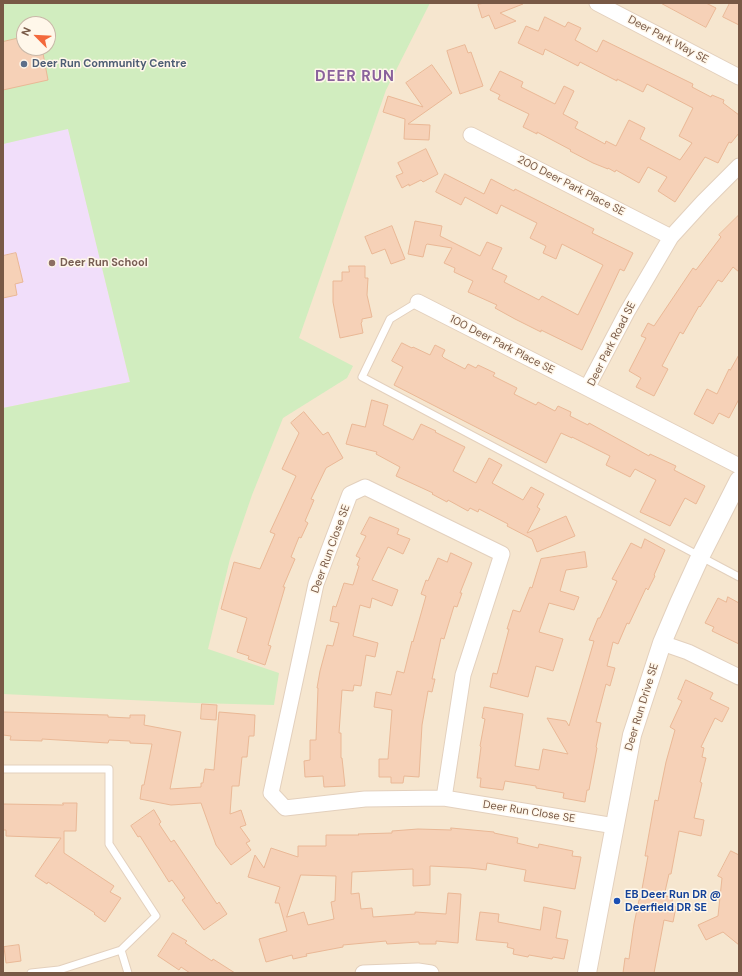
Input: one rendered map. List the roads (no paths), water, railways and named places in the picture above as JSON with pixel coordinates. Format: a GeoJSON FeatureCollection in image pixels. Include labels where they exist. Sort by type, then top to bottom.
{"type":"FeatureCollection","features":[{"type":"Feature","properties":{"kind":"street","name":"Deer Park Way SE"},"geometry":{"type":"LineString","coordinates":[[597,3],[739,78]]}},
{"type":"Feature","properties":{"kind":"street","name":"200 Deer Park Place SE"},"geometry":{"type":"LineString","coordinates":[[471,135],[671,237]]}},
{"type":"Feature","properties":{"kind":"street","name":"Deer Park Road SE"},"geometry":{"type":"LineString","coordinates":[[739,166],[671,237],[627,312],[587,388],[739,466]]}},
{"type":"Feature","properties":{"kind":"street","name":"100 Deer Park Place SE"},"geometry":{"type":"LineString","coordinates":[[418,302],[587,388]]}},
{"type":"Feature","properties":{"kind":"street","name":"Deer Run Drive SE"},"geometry":{"type":"LineString","coordinates":[[587,973],[632,735],[662,642],[700,557],[739,480]]}},
{"type":"Feature","properties":{"kind":"street","name":"Deer Run Close SE"},"geometry":{"type":"LineString","coordinates":[[444,798],[463,675],[502,554],[365,487],[350,494],[316,584],[271,793],[285,808],[365,799],[444,798],[615,826]]}},
{"type":"Feature","properties":{"kind":"street"},"geometry":{"type":"LineString","coordinates":[[662,642],[688,652],[739,677]]}},
{"type":"Feature","properties":{"kind":"street"},"geometry":{"type":"LineString","coordinates":[[363,973],[418,971],[431,973]]}},
{"type":"Feature","properties":{"kind":"lane"},"geometry":{"type":"LineString","coordinates":[[418,302],[390,319],[362,377],[739,577]]}},
{"type":"Feature","properties":{"kind":"lane"},"geometry":{"type":"LineString","coordinates":[[3,769],[109,769],[109,844],[156,916],[121,950],[59,970],[31,973]]}},
{"type":"Feature","properties":{"kind":"lane"},"geometry":{"type":"LineString","coordinates":[[121,950],[128,973]]}},
{"type":"Feature","properties":{"kind":"place","name":"Deer Run Community Centre"},"geometry":{"type":"Point","coordinates":[24,64]}},
{"type":"Feature","properties":{"kind":"place","name":"Deer Run School"},"geometry":{"type":"Point","coordinates":[52,263]}},
{"type":"Feature","properties":{"kind":"place","name":"EB Deer Run DR @ Deerfield DR SE"},"geometry":{"type":"Point","coordinates":[617,901]}},
{"type":"Feature","properties":{"kind":"district","name":"DEER RUN"},"geometry":{"type":"Point","coordinates":[355,77]}}]}
